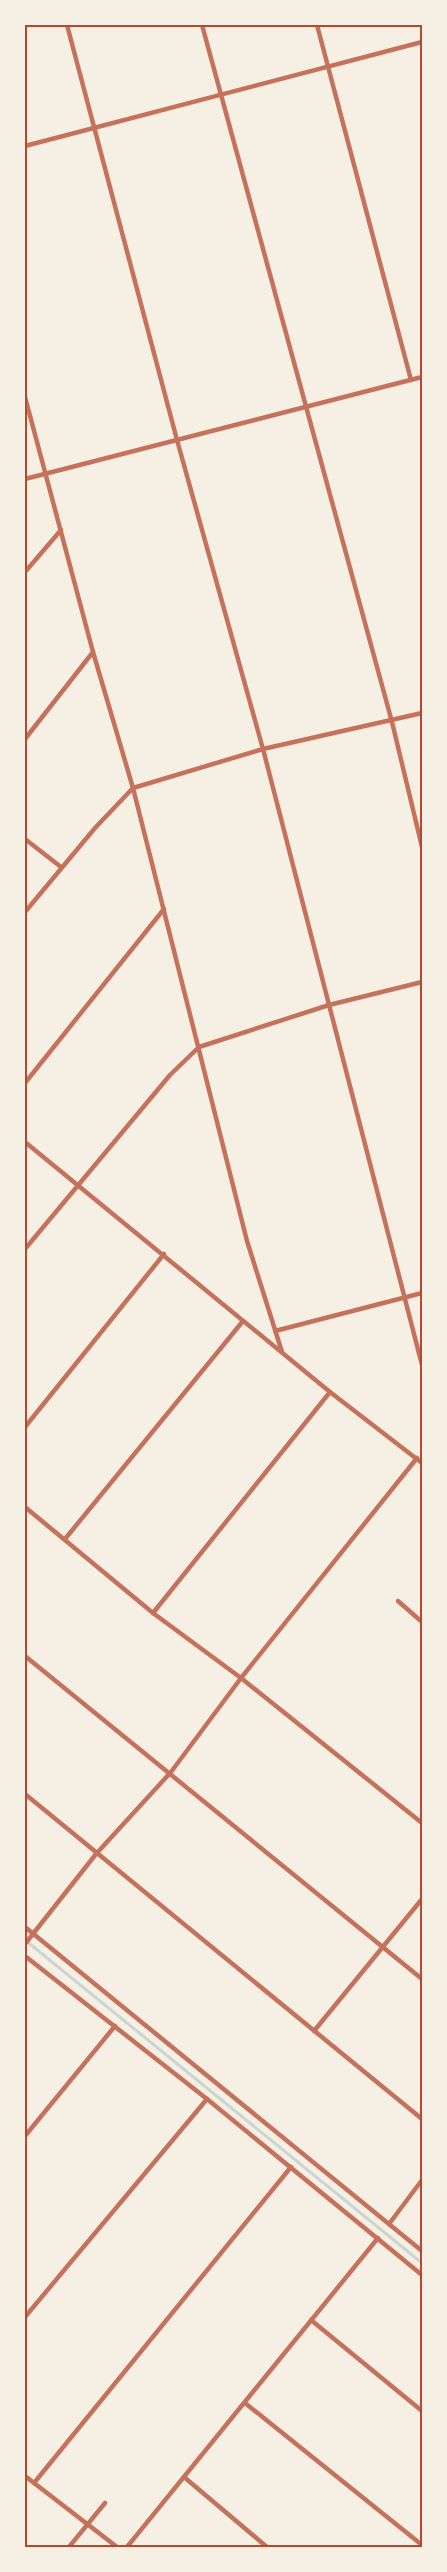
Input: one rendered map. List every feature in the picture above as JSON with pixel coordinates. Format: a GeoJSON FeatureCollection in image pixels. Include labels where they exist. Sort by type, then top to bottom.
{"type":"FeatureCollection","features":[{"type":"Feature","properties":{"kind":"street"},"geometry":{"type":"LineString","coordinates":[[67,25],[96,128],[177,440],[263,749],[367,1160],[406,1298],[422,1365]]}},
{"type":"Feature","properties":{"kind":"street"},"geometry":{"type":"LineString","coordinates":[[202,25],[392,722],[422,848]]}},
{"type":"Feature","properties":{"kind":"street"},"geometry":{"type":"LineString","coordinates":[[317,25],[412,380]]}},
{"type":"Feature","properties":{"kind":"street"},"geometry":{"type":"LineString","coordinates":[[25,146],[422,42]]}},
{"type":"Feature","properties":{"kind":"street"},"geometry":{"type":"LineString","coordinates":[[25,479],[422,377]]}},
{"type":"Feature","properties":{"kind":"street"},"geometry":{"type":"LineString","coordinates":[[25,398],[93,652],[133,788],[248,1241],[282,1352]]}},
{"type":"Feature","properties":{"kind":"street"},"geometry":{"type":"LineString","coordinates":[[25,572],[61,530]]}},
{"type":"Feature","properties":{"kind":"street"},"geometry":{"type":"LineString","coordinates":[[25,740],[93,652]]}},
{"type":"Feature","properties":{"kind":"street"},"geometry":{"type":"LineString","coordinates":[[25,912],[61,868],[133,788],[263,749],[392,722],[422,713]]}},
{"type":"Feature","properties":{"kind":"street"},"geometry":{"type":"LineString","coordinates":[[25,839],[61,868]]}},
{"type":"Feature","properties":{"kind":"street"},"geometry":{"type":"LineString","coordinates":[[25,1083],[164,909]]}},
{"type":"Feature","properties":{"kind":"street"},"geometry":{"type":"LineString","coordinates":[[25,1249],[170,1075],[199,1046],[329,1005],[422,982]]}},
{"type":"Feature","properties":{"kind":"street"},"geometry":{"type":"LineString","coordinates":[[25,1142],[330,1392],[420,1460],[241,1678],[170,1772],[96,1854],[25,1944]]}},
{"type":"Feature","properties":{"kind":"street"},"geometry":{"type":"LineString","coordinates":[[25,1427],[164,1254]]}},
{"type":"Feature","properties":{"kind":"street"},"geometry":{"type":"LineString","coordinates":[[275,1331],[422,1293]]}},
{"type":"Feature","properties":{"kind":"street"},"geometry":{"type":"LineString","coordinates":[[66,1539],[243,1321]]}},
{"type":"Feature","properties":{"kind":"street"},"geometry":{"type":"LineString","coordinates":[[153,1613],[330,1392]]}},
{"type":"Feature","properties":{"kind":"street"},"geometry":{"type":"LineString","coordinates":[[25,1507],[66,1539],[153,1613],[241,1678],[422,1823]]}},
{"type":"Feature","properties":{"kind":"street"},"geometry":{"type":"LineString","coordinates":[[398,1601],[422,1622]]}},
{"type":"Feature","properties":{"kind":"street"},"geometry":{"type":"LineString","coordinates":[[25,1656],[170,1772],[422,1979]]}},
{"type":"Feature","properties":{"kind":"street"},"geometry":{"type":"LineString","coordinates":[[25,1794],[422,2119]]}},
{"type":"Feature","properties":{"kind":"street"},"geometry":{"type":"LineString","coordinates":[[314,2031],[422,1898]]}},
{"type":"Feature","properties":{"kind":"street"},"geometry":{"type":"LineString","coordinates":[[25,1927],[32,1936],[422,2251]]}},
{"type":"Feature","properties":{"kind":"street"},"geometry":{"type":"LineString","coordinates":[[25,1956],[207,2099],[422,2275]]}},
{"type":"Feature","properties":{"kind":"street"},"geometry":{"type":"LineString","coordinates":[[25,2136],[116,2026]]}},
{"type":"Feature","properties":{"kind":"street"},"geometry":{"type":"LineString","coordinates":[[25,2317],[207,2099]]}},
{"type":"Feature","properties":{"kind":"street"},"geometry":{"type":"LineString","coordinates":[[34,2483],[291,2167]]}},
{"type":"Feature","properties":{"kind":"street"},"geometry":{"type":"LineString","coordinates":[[389,2224],[422,2180]]}},
{"type":"Feature","properties":{"kind":"street"},"geometry":{"type":"LineString","coordinates":[[127,2547],[378,2238]]}},
{"type":"Feature","properties":{"kind":"street"},"geometry":{"type":"LineString","coordinates":[[311,2320],[422,2411]]}},
{"type":"Feature","properties":{"kind":"street"},"geometry":{"type":"LineString","coordinates":[[245,2403],[422,2545]]}},
{"type":"Feature","properties":{"kind":"street"},"geometry":{"type":"LineString","coordinates":[[25,2476],[117,2547]]}},
{"type":"Feature","properties":{"kind":"street"},"geometry":{"type":"LineString","coordinates":[[184,2477],[267,2547]]}},
{"type":"Feature","properties":{"kind":"street"},"geometry":{"type":"LineString","coordinates":[[69,2547],[105,2503]]}},
{"type":"Feature","properties":{"kind":"waterway"},"geometry":{"type":"LineString","coordinates":[[25,1940],[422,2263]]}}]}
